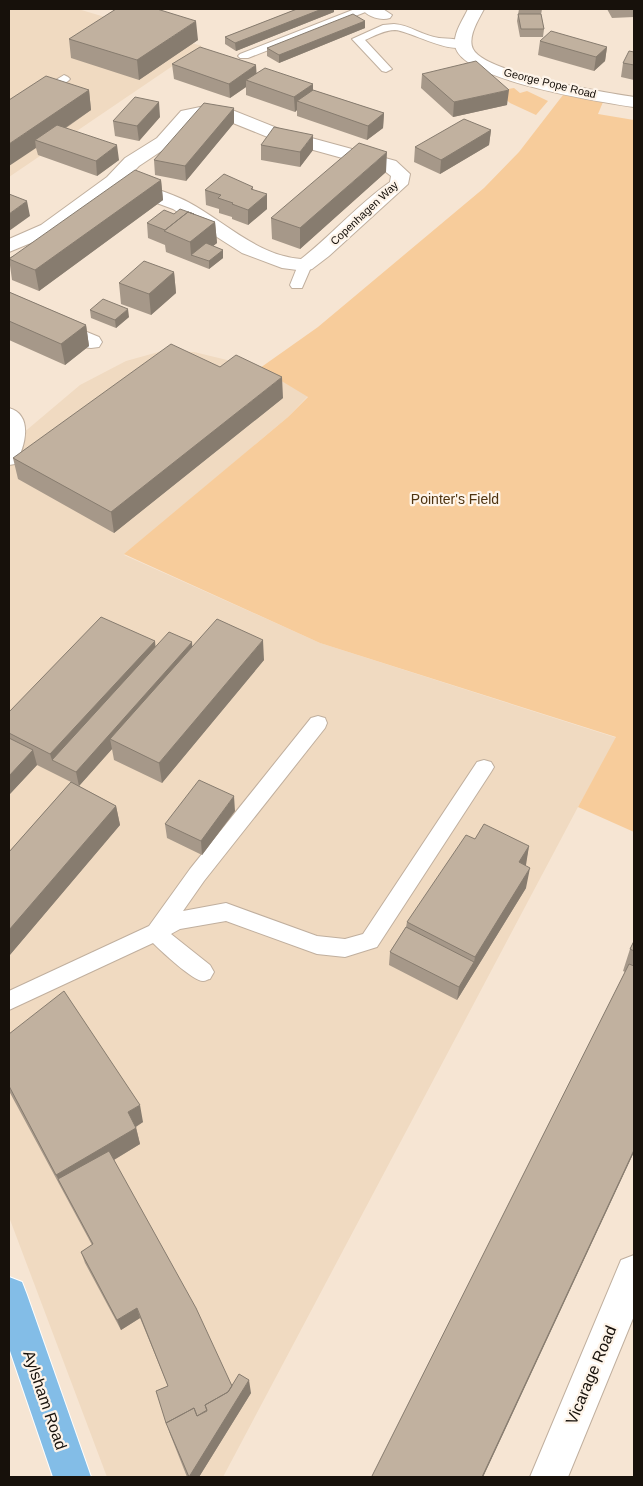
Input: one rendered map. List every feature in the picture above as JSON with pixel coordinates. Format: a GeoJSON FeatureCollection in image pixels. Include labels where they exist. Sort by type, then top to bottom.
{"type":"FeatureCollection","features":[{"type":"Feature","properties":{"kind":"main road","name":"Aylsham Road"},"geometry":{"type":"LineString","coordinates":[[9,1295],[72,1477]]}},
{"type":"Feature","properties":{"kind":"street"},"geometry":{"type":"LineString","coordinates":[[466,51],[463,39],[476,9]]}},
{"type":"Feature","properties":{"kind":"street","name":"George Pope Road"},"geometry":{"type":"LineString","coordinates":[[466,51],[483,66],[526,80],[634,102]]}},
{"type":"Feature","properties":{"kind":"street","name":"Copenhagen Way"},"geometry":{"type":"LineString","coordinates":[[9,246],[48,229],[114,181],[132,162],[162,142],[187,115],[206,111],[221,112],[276,134],[389,165],[401,174],[399,184],[383,195],[322,252],[304,264]]}},
{"type":"Feature","properties":{"kind":"street"},"geometry":{"type":"LineString","coordinates":[[114,181],[180,205],[250,249],[289,264],[304,264]]}},
{"type":"Feature","properties":{"kind":"street"},"geometry":{"type":"LineString","coordinates":[[9,306],[92,342]]}},
{"type":"Feature","properties":{"kind":"street","name":"Vicarage Road"},"geometry":{"type":"LineString","coordinates":[[549,1477],[634,1277]]}},
{"type":"Feature","properties":{"kind":"lane"},"geometry":{"type":"LineString","coordinates":[[244,56],[364,9]]}},
{"type":"Feature","properties":{"kind":"lane"},"geometry":{"type":"LineString","coordinates":[[386,69],[358,38],[387,27],[403,28],[434,41],[466,51]]}},
{"type":"Feature","properties":{"kind":"lane"},"geometry":{"type":"LineString","coordinates":[[9,114],[64,79]]}},
{"type":"Feature","properties":{"kind":"lane"},"geometry":{"type":"LineString","coordinates":[[297,285],[304,264]]}},
{"type":"Feature","properties":{"kind":"lane"},"geometry":{"type":"LineString","coordinates":[[9,413],[15,418],[18,439],[9,460]]}},
{"type":"Feature","properties":{"kind":"lane"},"geometry":{"type":"LineString","coordinates":[[156,932],[198,875],[318,723]]}},
{"type":"Feature","properties":{"kind":"lane"},"geometry":{"type":"LineString","coordinates":[[9,1001],[176,921],[226,912],[317,944],[345,948],[370,941],[484,767]]}},
{"type":"Feature","properties":{"kind":"lane"},"geometry":{"type":"LineString","coordinates":[[156,932],[168,945],[203,972]]}},
{"type":"Feature","properties":{"kind":"shaded area"},"geometry":{"type":"Polygon","coordinates":[[[9,9],[78,9],[202,46],[9,177],[9,9]]]}},
{"type":"Feature","properties":{"kind":"shaded area"},"geometry":{"type":"Polygon","coordinates":[[[162,351],[194,352],[260,368],[308,396],[288,417],[124,555],[320,643],[617,738],[578,807],[223,1477],[107,1477],[9,1217],[9,445],[80,385],[126,361],[162,351]]]}},
{"type":"Feature","properties":{"kind":"green space"},"geometry":{"type":"Polygon","coordinates":[[[514,88],[520,93],[527,91],[548,101],[536,115],[510,103],[496,91],[514,88]]]}},
{"type":"Feature","properties":{"kind":"green space","name":"Pointer's Field"},"geometry":{"type":"Polygon","coordinates":[[[563,95],[603,102],[598,114],[634,120],[634,832],[578,807],[616,737],[320,643],[124,554],[288,417],[308,397],[260,368],[318,327],[484,188],[519,152],[563,95]]]}},
{"type":"Feature","properties":{"kind":"building"},"geometry":{"type":"Polygon","coordinates":[[[116,9],[157,9],[196,21],[137,60],[69,39],[116,9]]]}},
{"type":"Feature","properties":{"kind":"building"},"geometry":{"type":"Polygon","coordinates":[[[297,9],[322,9],[235,43],[225,37],[297,9]]]}},
{"type":"Feature","properties":{"kind":"building"},"geometry":{"type":"Polygon","coordinates":[[[353,14],[365,21],[279,55],[267,48],[353,14]]]}},
{"type":"Feature","properties":{"kind":"building"},"geometry":{"type":"Polygon","coordinates":[[[518,14],[541,14],[544,29],[521,29],[518,14]]]}},
{"type":"Feature","properties":{"kind":"building"},"geometry":{"type":"Polygon","coordinates":[[[551,31],[607,47],[596,57],[540,41],[551,31]]]}},
{"type":"Feature","properties":{"kind":"building"},"geometry":{"type":"Polygon","coordinates":[[[200,47],[256,65],[229,84],[172,64],[200,47]]]}},
{"type":"Feature","properties":{"kind":"building"},"geometry":{"type":"Polygon","coordinates":[[[629,51],[634,52],[634,65],[623,63],[629,51]]]}},
{"type":"Feature","properties":{"kind":"building"},"geometry":{"type":"Polygon","coordinates":[[[476,61],[509,90],[454,102],[422,74],[476,61]]]}},
{"type":"Feature","properties":{"kind":"building"},"geometry":{"type":"Polygon","coordinates":[[[265,68],[313,84],[294,97],[246,80],[265,68]]]}},
{"type":"Feature","properties":{"kind":"building"},"geometry":{"type":"Polygon","coordinates":[[[46,76],[89,90],[9,144],[9,100],[46,76]]]}},
{"type":"Feature","properties":{"kind":"building"},"geometry":{"type":"Polygon","coordinates":[[[313,90],[384,113],[368,126],[297,101],[313,90]]]}},
{"type":"Feature","properties":{"kind":"building"},"geometry":{"type":"Polygon","coordinates":[[[135,97],[159,102],[137,126],[113,121],[135,97]]]}},
{"type":"Feature","properties":{"kind":"building"},"geometry":{"type":"Polygon","coordinates":[[[204,103],[234,108],[185,166],[154,160],[204,103]]]}},
{"type":"Feature","properties":{"kind":"building"},"geometry":{"type":"Polygon","coordinates":[[[464,119],[491,130],[441,160],[415,147],[464,119]]]}},
{"type":"Feature","properties":{"kind":"building"},"geometry":{"type":"Polygon","coordinates":[[[57,125],[117,145],[96,161],[35,140],[57,125]]]}},
{"type":"Feature","properties":{"kind":"building"},"geometry":{"type":"Polygon","coordinates":[[[274,127],[313,135],[300,152],[261,145],[274,127]]]}},
{"type":"Feature","properties":{"kind":"building"},"geometry":{"type":"Polygon","coordinates":[[[359,143],[387,152],[300,228],[271,218],[359,143]]]}},
{"type":"Feature","properties":{"kind":"building"},"geometry":{"type":"Polygon","coordinates":[[[135,170],[161,180],[35,270],[9,259],[135,170]]]}},
{"type":"Feature","properties":{"kind":"building"},"geometry":{"type":"Polygon","coordinates":[[[224,174],[253,187],[251,189],[267,194],[248,210],[218,198],[221,195],[205,190],[224,174]]]}},
{"type":"Feature","properties":{"kind":"building"},"geometry":{"type":"Polygon","coordinates":[[[9,194],[27,201],[9,214],[9,194]]]}},
{"type":"Feature","properties":{"kind":"building"},"geometry":{"type":"Polygon","coordinates":[[[180,209],[194,214],[188,212],[165,230],[147,223],[164,210],[174,214],[180,209]]]}},
{"type":"Feature","properties":{"kind":"building"},"geometry":{"type":"Polygon","coordinates":[[[188,212],[215,222],[190,242],[164,231],[188,212]]]}},
{"type":"Feature","properties":{"kind":"building"},"geometry":{"type":"Polygon","coordinates":[[[206,243],[223,250],[209,261],[191,255],[206,243]]]}},
{"type":"Feature","properties":{"kind":"building"},"geometry":{"type":"Polygon","coordinates":[[[144,261],[174,272],[149,294],[119,283],[144,261]]]}},
{"type":"Feature","properties":{"kind":"building"},"geometry":{"type":"Polygon","coordinates":[[[9,292],[86,325],[61,344],[9,321],[9,292]]]}},
{"type":"Feature","properties":{"kind":"building"},"geometry":{"type":"Polygon","coordinates":[[[103,299],[128,309],[115,320],[90,310],[103,299]]]}},
{"type":"Feature","properties":{"kind":"building"},"geometry":{"type":"Polygon","coordinates":[[[171,344],[220,367],[236,355],[282,377],[111,512],[13,458],[171,344]]]}},
{"type":"Feature","properties":{"kind":"building"},"geometry":{"type":"Polygon","coordinates":[[[101,617],[155,641],[50,754],[9,733],[9,712],[101,617]]]}},
{"type":"Feature","properties":{"kind":"building"},"geometry":{"type":"Polygon","coordinates":[[[217,619],[263,640],[159,763],[110,739],[217,619]]]}},
{"type":"Feature","properties":{"kind":"building"},"geometry":{"type":"Polygon","coordinates":[[[169,632],[192,642],[76,772],[52,760],[169,632]]]}},
{"type":"Feature","properties":{"kind":"building"},"geometry":{"type":"Polygon","coordinates":[[[9,738],[33,750],[9,776],[9,738]]]}},
{"type":"Feature","properties":{"kind":"building"},"geometry":{"type":"Polygon","coordinates":[[[199,780],[234,796],[201,841],[165,824],[199,780]]]}},
{"type":"Feature","properties":{"kind":"building"},"geometry":{"type":"Polygon","coordinates":[[[71,782],[116,806],[9,930],[9,852],[71,782]]]}},
{"type":"Feature","properties":{"kind":"building"},"geometry":{"type":"Polygon","coordinates":[[[484,824],[529,846],[519,862],[530,868],[475,957],[407,922],[466,835],[475,839],[484,824]]]}},
{"type":"Feature","properties":{"kind":"building"},"geometry":{"type":"Polygon","coordinates":[[[406,927],[474,962],[459,987],[390,952],[406,927]]]}},
{"type":"Feature","properties":{"kind":"building"},"geometry":{"type":"Polygon","coordinates":[[[634,941],[634,951],[630,949],[634,941]]]}},
{"type":"Feature","properties":{"kind":"building"},"geometry":{"type":"Polygon","coordinates":[[[629,964],[634,966],[634,1150],[482,1477],[374,1477],[372,1476],[629,964]]]}},
{"type":"Feature","properties":{"kind":"building"},"geometry":{"type":"Polygon","coordinates":[[[64,991],[140,1105],[128,1112],[136,1128],[56,1175],[9,1086],[9,1034],[64,991]]]}},
{"type":"Feature","properties":{"kind":"building"},"geometry":{"type":"Polygon","coordinates":[[[109,1151],[196,1308],[232,1386],[228,1392],[205,1405],[207,1411],[197,1416],[194,1408],[166,1423],[156,1391],[168,1386],[137,1308],[117,1320],[81,1252],[93,1244],[58,1179],[109,1151]]]}},
{"type":"Feature","properties":{"kind":"building"},"geometry":{"type":"Polygon","coordinates":[[[239,1374],[249,1380],[189,1477],[166,1423],[194,1408],[197,1416],[207,1410],[205,1405],[228,1392],[239,1374]]]}}]}
